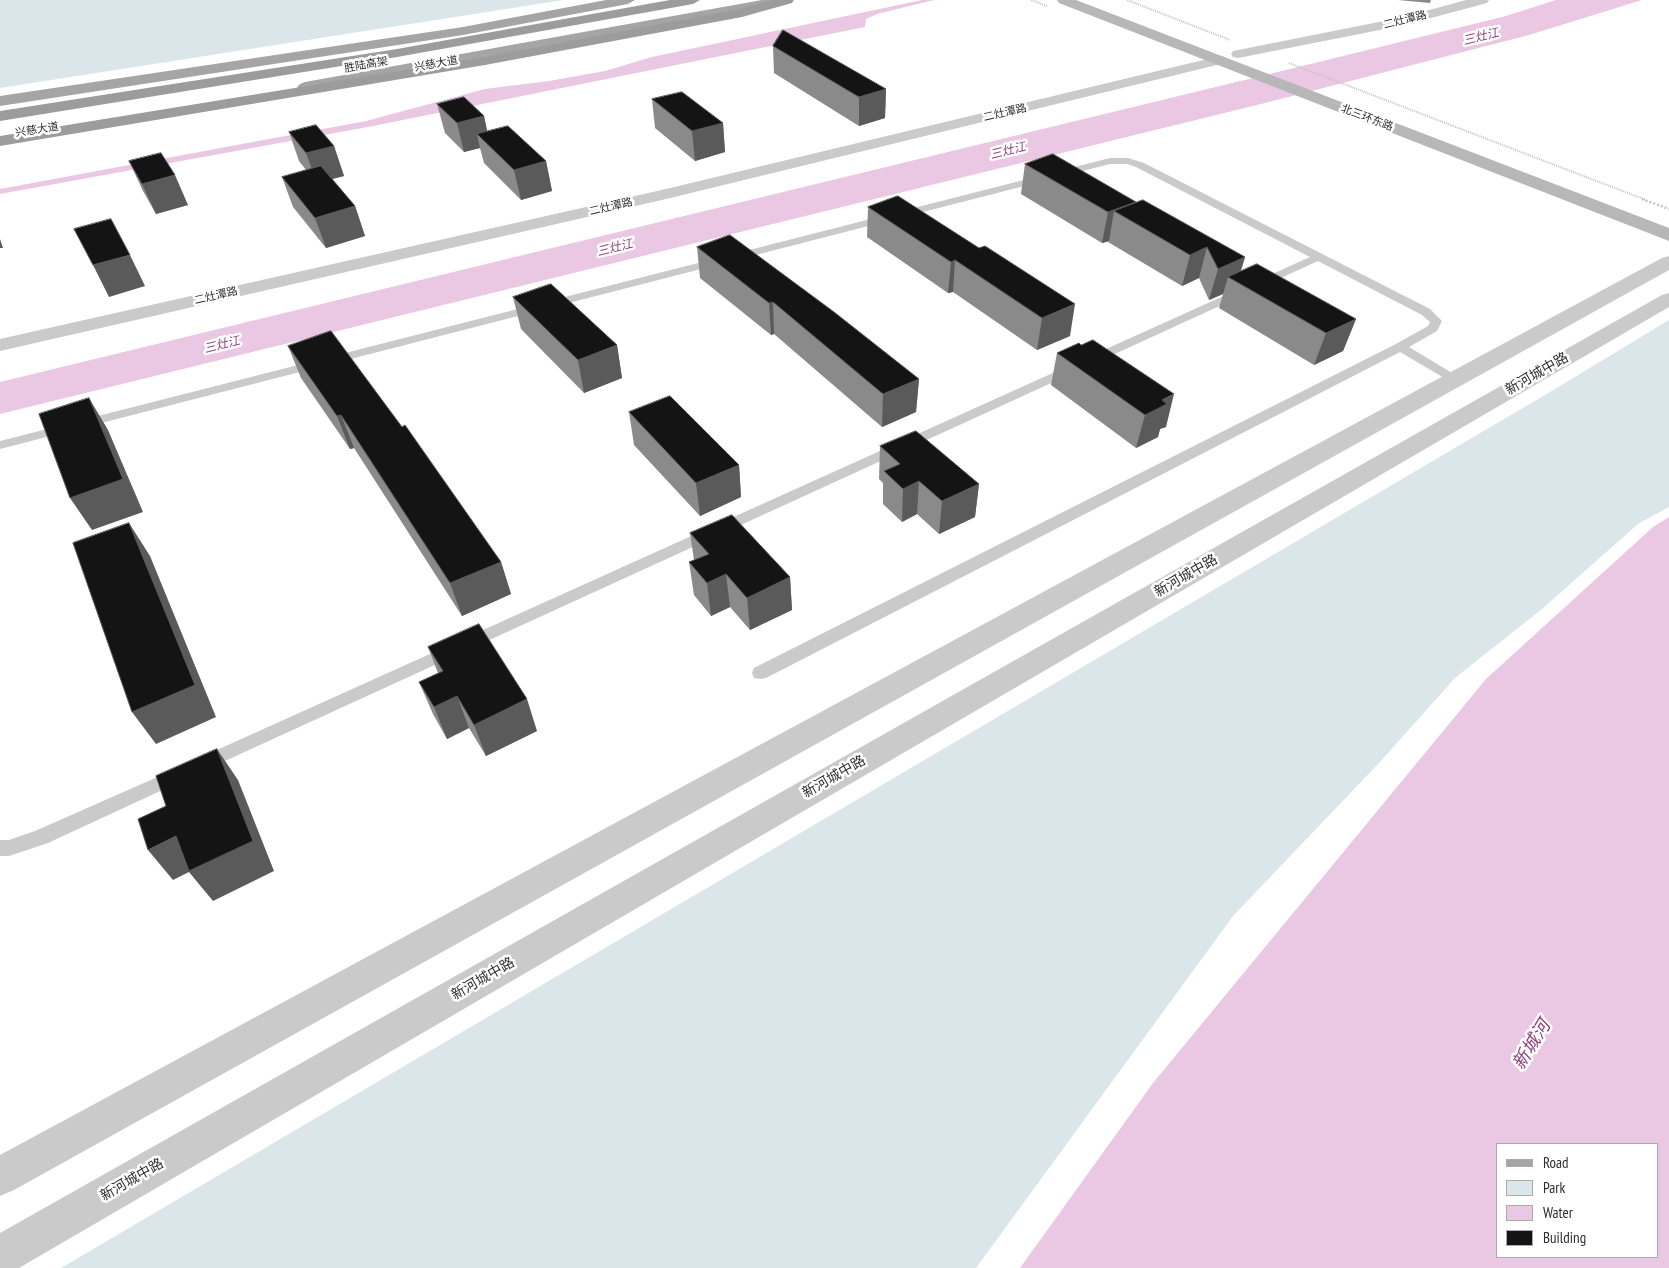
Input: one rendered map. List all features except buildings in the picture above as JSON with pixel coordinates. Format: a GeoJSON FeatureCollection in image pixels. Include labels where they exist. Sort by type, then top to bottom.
{"type":"FeatureCollection","features":[{"type":"Feature","properties":{"kind":"highway"},"geometry":{"type":"LineString","coordinates":[[0,115],[64,98],[652,0]]}},
{"type":"Feature","properties":{"kind":"highway","name":"胜陆高架"},"geometry":{"type":"LineString","coordinates":[[0,115],[378,56],[693,0]]}},
{"type":"Feature","properties":{"kind":"highway","name":"胜陆高架"},"geometry":{"type":"LineString","coordinates":[[0,128],[732,0]]}},
{"type":"Feature","properties":{"kind":"highway"},"geometry":{"type":"LineString","coordinates":[[0,141],[485,61],[726,16],[787,0]]}},
{"type":"Feature","properties":{"kind":"main road"},"geometry":{"type":"LineString","coordinates":[[0,101],[463,30],[628,0]]}},
{"type":"Feature","properties":{"kind":"main road","name":"兴慈大道"},"geometry":{"type":"LineString","coordinates":[[0,136],[406,69],[783,0]]}},
{"type":"Feature","properties":{"kind":"main road","name":"北三环东路"},"geometry":{"type":"LineString","coordinates":[[1064,0],[1669,235]]}},
{"type":"Feature","properties":{"kind":"main road","name":"北三环东路"},"geometry":{"type":"LineString","coordinates":[[1097,0],[1238,48],[1669,220]]}},
{"type":"Feature","properties":{"kind":"street","name":"二灶潭路"},"geometry":{"type":"LineString","coordinates":[[1238,48],[1405,22],[1482,0]]}},
{"type":"Feature","properties":{"kind":"street","name":"二灶潭路"},"geometry":{"type":"LineString","coordinates":[[0,345],[666,194],[1220,60]]}},
{"type":"Feature","properties":{"kind":"street"},"geometry":{"type":"LineString","coordinates":[[0,1176],[1669,262]]}},
{"type":"Feature","properties":{"kind":"street","name":"新河城中路"},"geometry":{"type":"LineString","coordinates":[[0,1256],[1669,299]]}},
{"type":"Feature","properties":{"kind":"lane"},"geometry":{"type":"LineString","coordinates":[[0,445],[1110,161],[1128,161],[1140,164],[1318,258],[1426,312],[1436,321],[1433,328],[1400,347],[760,673]]}},
{"type":"Feature","properties":{"kind":"lane"},"geometry":{"type":"LineString","coordinates":[[0,848],[9,848],[41,838],[1318,258]]}},
{"type":"Feature","properties":{"kind":"lane"},"geometry":{"type":"LineString","coordinates":[[1400,347],[1456,379]]}},
{"type":"Feature","properties":{"kind":"path"},"geometry":{"type":"LineString","coordinates":[[1127,0],[1238,48]]}},
{"type":"Feature","properties":{"kind":"path"},"geometry":{"type":"LineString","coordinates":[[1283,60],[1669,209]]}},
{"type":"Feature","properties":{"kind":"green space"},"geometry":{"type":"Polygon","coordinates":[[[0,0],[564,0],[0,88],[0,0]]]}},
{"type":"Feature","properties":{"kind":"green space"},"geometry":{"type":"Polygon","coordinates":[[[1669,320],[1669,507],[1638,524],[1542,609],[1455,678],[1379,763],[1233,916],[976,1268],[61,1268],[1550,392],[1669,320]]]}},
{"type":"Feature","properties":{"kind":"water"},"geometry":{"type":"Polygon","coordinates":[[[922,0],[934,0],[877,14],[866,19],[865,27],[373,126],[0,194],[0,189],[366,121],[485,89],[549,81],[605,71],[652,57],[922,0]]]}},
{"type":"Feature","properties":{"kind":"water","name":"三灶江"},"geometry":{"type":"Polygon","coordinates":[[[1556,0],[1642,0],[1529,35],[1265,103],[0,414],[0,382],[1327,60],[1506,16],[1556,0]]]}},
{"type":"Feature","properties":{"kind":"water","name":"新城河"},"geometry":{"type":"Polygon","coordinates":[[[1669,517],[1669,1268],[1020,1268],[1153,1083],[1486,679],[1653,527],[1669,517]]]}}]}
